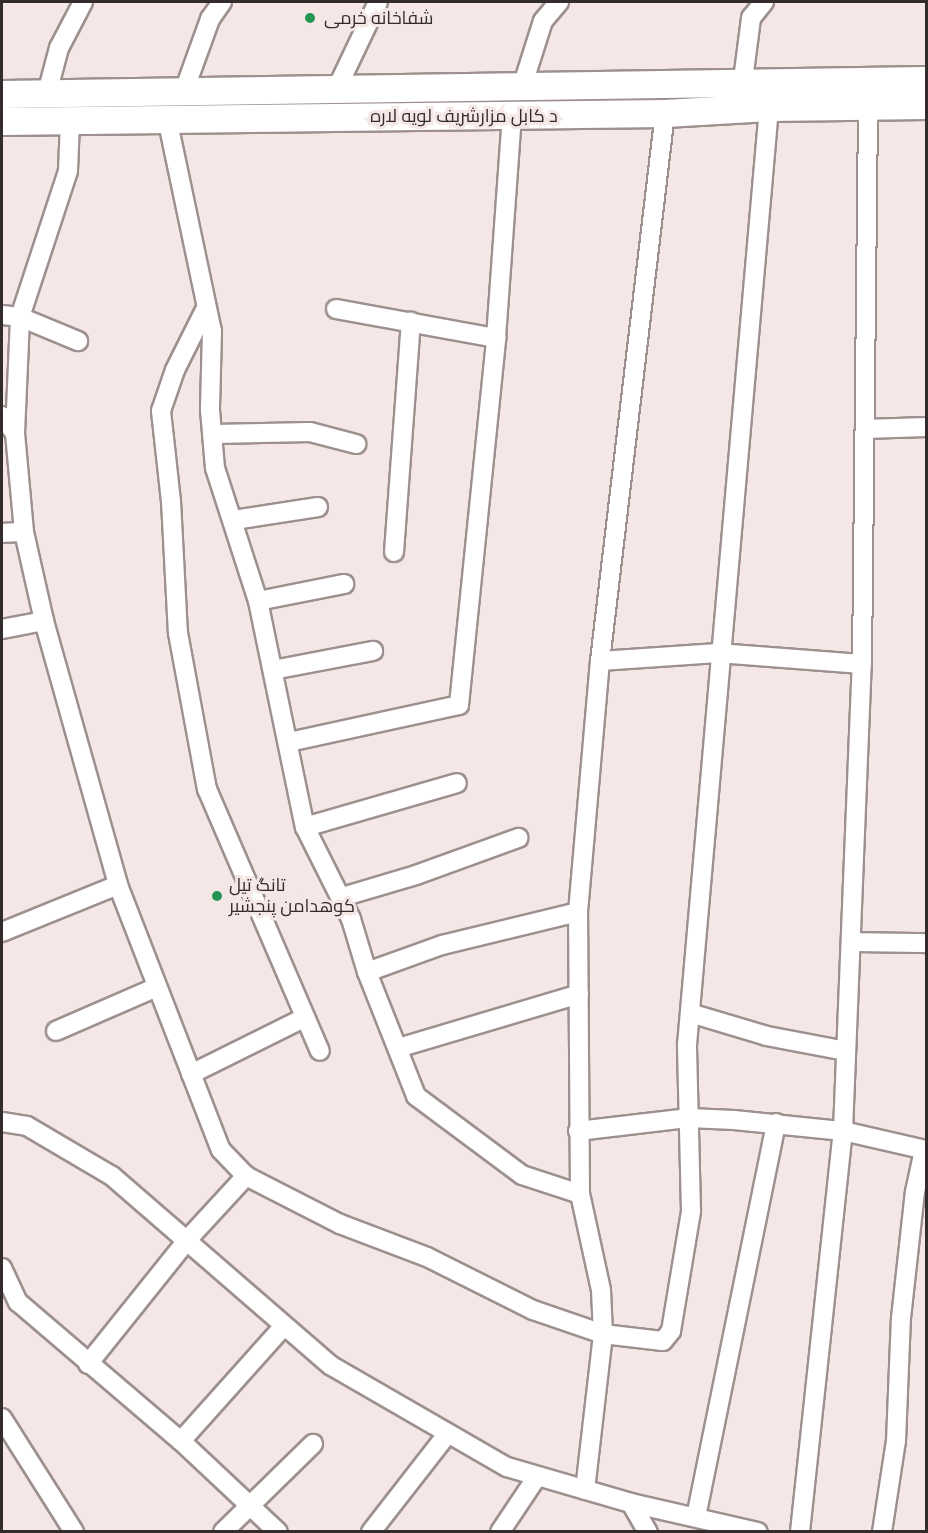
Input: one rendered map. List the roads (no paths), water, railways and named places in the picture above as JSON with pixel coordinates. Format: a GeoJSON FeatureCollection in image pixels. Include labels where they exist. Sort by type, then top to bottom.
{"type":"FeatureCollection","features":[{"type":"Feature","properties":{"kind":"highway","name":"د کابل مزارشریف لویه لاره"},"geometry":{"type":"LineString","coordinates":[[2,94],[743,80],[927,80]]}},
{"type":"Feature","properties":{"kind":"highway","name":"د کابل مزارشریف لویه لاره"},"geometry":{"type":"LineString","coordinates":[[2,121],[512,116],[665,113],[769,107],[927,105]]}},
{"type":"Feature","properties":{"kind":"street"},"geometry":{"type":"LineString","coordinates":[[46,93],[59,48],[83,2]]}},
{"type":"Feature","properties":{"kind":"street"},"geometry":{"type":"LineString","coordinates":[[184,91],[210,19],[222,2]]}},
{"type":"Feature","properties":{"kind":"street"},"geometry":{"type":"LineString","coordinates":[[337,88],[378,2]]}},
{"type":"Feature","properties":{"kind":"street"},"geometry":{"type":"LineString","coordinates":[[523,84],[543,21],[559,2]]}},
{"type":"Feature","properties":{"kind":"street"},"geometry":{"type":"LineString","coordinates":[[743,80],[751,18],[764,2]]}},
{"type":"Feature","properties":{"kind":"street"},"geometry":{"type":"LineString","coordinates":[[800,1532],[843,1131],[862,664],[868,106]]}},
{"type":"Feature","properties":{"kind":"street"},"geometry":{"type":"LineString","coordinates":[[70,121],[68,171],[20,317],[15,434],[24,532],[44,621],[118,885],[155,988],[221,1150],[246,1176],[340,1224],[427,1257],[533,1310],[603,1334],[663,1341],[671,1331],[691,1210],[690,1013],[718,653],[769,107]]}},
{"type":"Feature","properties":{"kind":"street"},"geometry":{"type":"LineString","coordinates":[[585,1490],[603,1334],[601,1290],[580,1194],[578,912],[600,661],[665,113]]}},
{"type":"Feature","properties":{"kind":"street"},"geometry":{"type":"LineString","coordinates":[[289,742],[459,705],[496,338],[512,116]]}},
{"type":"Feature","properties":{"kind":"street"},"geometry":{"type":"LineString","coordinates":[[167,118],[205,310],[212,331],[210,410],[215,435],[215,468],[234,520],[258,601],[305,827],[342,897],[367,972],[416,1096],[522,1175],[580,1194]]}},
{"type":"Feature","properties":{"kind":"street"},"geometry":{"type":"LineString","coordinates":[[336,309],[496,338]]}},
{"type":"Feature","properties":{"kind":"street"},"geometry":{"type":"LineString","coordinates":[[205,310],[175,370],[160,411],[171,501],[178,633],[207,789],[320,1051]]}},
{"type":"Feature","properties":{"kind":"street"},"geometry":{"type":"LineString","coordinates":[[2,315],[20,317],[78,341]]}},
{"type":"Feature","properties":{"kind":"street"},"geometry":{"type":"LineString","coordinates":[[394,552],[411,322]]}},
{"type":"Feature","properties":{"kind":"street"},"geometry":{"type":"LineString","coordinates":[[2,416],[15,434]]}},
{"type":"Feature","properties":{"kind":"street"},"geometry":{"type":"LineString","coordinates":[[865,429],[927,427]]}},
{"type":"Feature","properties":{"kind":"street"},"geometry":{"type":"LineString","coordinates":[[215,435],[314,432],[356,444]]}},
{"type":"Feature","properties":{"kind":"street"},"geometry":{"type":"LineString","coordinates":[[234,520],[318,507]]}},
{"type":"Feature","properties":{"kind":"street"},"geometry":{"type":"LineString","coordinates":[[2,533],[24,532]]}},
{"type":"Feature","properties":{"kind":"street"},"geometry":{"type":"LineString","coordinates":[[258,601],[344,584]]}},
{"type":"Feature","properties":{"kind":"street"},"geometry":{"type":"LineString","coordinates":[[2,629],[44,621]]}},
{"type":"Feature","properties":{"kind":"street"},"geometry":{"type":"LineString","coordinates":[[273,670],[373,651]]}},
{"type":"Feature","properties":{"kind":"street"},"geometry":{"type":"LineString","coordinates":[[600,661],[718,653],[862,664]]}},
{"type":"Feature","properties":{"kind":"street"},"geometry":{"type":"LineString","coordinates":[[305,827],[457,783]]}},
{"type":"Feature","properties":{"kind":"street"},"geometry":{"type":"LineString","coordinates":[[342,897],[416,875],[518,838]]}},
{"type":"Feature","properties":{"kind":"street"},"geometry":{"type":"LineString","coordinates":[[2,932],[118,885]]}},
{"type":"Feature","properties":{"kind":"street"},"geometry":{"type":"LineString","coordinates":[[367,972],[442,945],[578,912]]}},
{"type":"Feature","properties":{"kind":"street"},"geometry":{"type":"LineString","coordinates":[[851,942],[927,943]]}},
{"type":"Feature","properties":{"kind":"street"},"geometry":{"type":"LineString","coordinates":[[56,1031],[155,988]]}},
{"type":"Feature","properties":{"kind":"street"},"geometry":{"type":"LineString","coordinates":[[398,1048],[579,994]]}},
{"type":"Feature","properties":{"kind":"street"},"geometry":{"type":"LineString","coordinates":[[690,1013],[767,1036],[846,1051]]}},
{"type":"Feature","properties":{"kind":"street"},"geometry":{"type":"LineString","coordinates":[[191,1074],[304,1018]]}},
{"type":"Feature","properties":{"kind":"street"},"geometry":{"type":"LineString","coordinates":[[578,1131],[689,1118],[776,1123],[843,1131],[926,1150],[915,1192],[901,1318],[896,1441],[882,1532]]}},
{"type":"Feature","properties":{"kind":"street"},"geometry":{"type":"LineString","coordinates":[[2,1122],[27,1126],[112,1176],[188,1239],[330,1365],[507,1467],[536,1478],[631,1503],[758,1532]]}},
{"type":"Feature","properties":{"kind":"street"},"geometry":{"type":"LineString","coordinates":[[696,1517],[776,1123]]}},
{"type":"Feature","properties":{"kind":"street"},"geometry":{"type":"LineString","coordinates":[[88,1364],[188,1239],[246,1176]]}},
{"type":"Feature","properties":{"kind":"street"},"geometry":{"type":"LineString","coordinates":[[2,1268],[18,1302],[181,1441],[278,1532]]}},
{"type":"Feature","properties":{"kind":"street"},"geometry":{"type":"LineString","coordinates":[[181,1441],[284,1326]]}},
{"type":"Feature","properties":{"kind":"street"},"geometry":{"type":"LineString","coordinates":[[2,1418],[74,1532]]}},
{"type":"Feature","properties":{"kind":"street"},"geometry":{"type":"LineString","coordinates":[[371,1532],[448,1433]]}},
{"type":"Feature","properties":{"kind":"street"},"geometry":{"type":"LineString","coordinates":[[223,1532],[313,1444]]}},
{"type":"Feature","properties":{"kind":"street"},"geometry":{"type":"LineString","coordinates":[[500,1532],[536,1478]]}},
{"type":"Feature","properties":{"kind":"street"},"geometry":{"type":"LineString","coordinates":[[631,1503],[639,1528]]}},
{"type":"Feature","properties":{"kind":"place","name":"شفاخانه خرمی"},"geometry":{"type":"Point","coordinates":[310,18]}},
{"type":"Feature","properties":{"kind":"place","name":"تانگ تیل کوهدامن پنجشیر"},"geometry":{"type":"Point","coordinates":[217,896]}}]}
